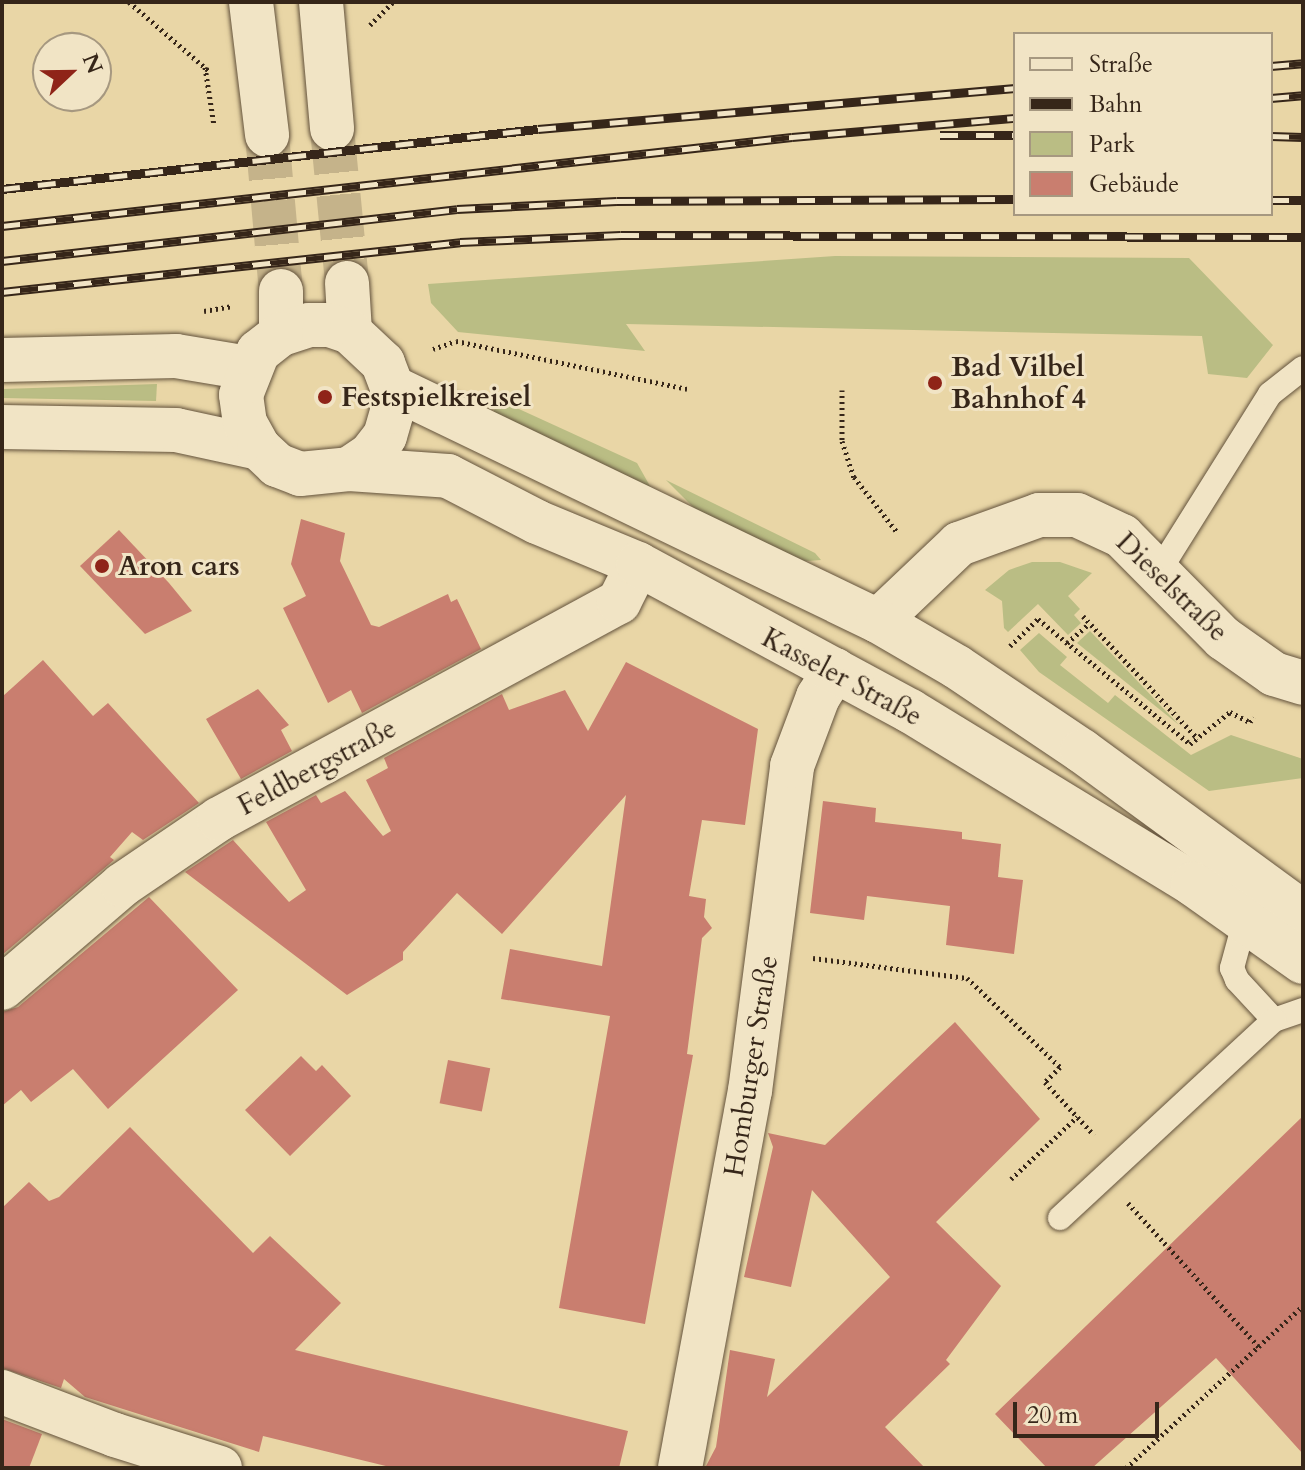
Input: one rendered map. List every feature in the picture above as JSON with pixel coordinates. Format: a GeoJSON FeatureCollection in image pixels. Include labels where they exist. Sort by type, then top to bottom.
{"type":"FeatureCollection","features":[{"type":"Feature","properties":{"kind":"main road"},"geometry":{"type":"LineString","coordinates":[[251,2],[267,135]]}},
{"type":"Feature","properties":{"kind":"main road"},"geometry":{"type":"LineString","coordinates":[[321,2],[332,129]]}},
{"type":"Feature","properties":{"kind":"main road"},"geometry":{"type":"LineString","coordinates":[[347,283],[350,332]]}},
{"type":"Feature","properties":{"kind":"main road"},"geometry":{"type":"LineString","coordinates":[[259,448],[245,423],[241,395],[248,368],[281,312],[309,325],[350,332],[383,363],[392,387],[385,436],[370,455],[349,469]]}},
{"type":"Feature","properties":{"kind":"main road"},"geometry":{"type":"LineString","coordinates":[[2,360],[176,356],[248,368]]}},
{"type":"Feature","properties":{"kind":"main road"},"geometry":{"type":"LineString","coordinates":[[392,387],[878,621],[1082,751],[1303,913]]}},
{"type":"Feature","properties":{"kind":"main road","name":"Kasseler Straße"},"geometry":{"type":"LineString","coordinates":[[2,427],[176,430],[259,448],[277,465],[300,474],[349,469],[448,476],[537,522],[638,564],[742,625],[835,670],[962,743],[1245,920],[1303,962]]}},
{"type":"Feature","properties":{"kind":"main road","name":"Dieselstraße"},"geometry":{"type":"LineString","coordinates":[[835,670],[878,621],[959,544],[1039,515],[1077,515],[1107,525],[1159,571],[1223,638],[1274,674],[1303,683]]}},
{"type":"Feature","properties":{"kind":"main road","name":"Feldbergstraße"},"geometry":{"type":"LineString","coordinates":[[2,988],[122,885],[219,819],[619,602],[638,564]]}},
{"type":"Feature","properties":{"kind":"main road","name":"Homburger Straße"},"geometry":{"type":"LineString","coordinates":[[680,1468],[750,1091],[792,766],[818,697],[835,670]]}},
{"type":"Feature","properties":{"kind":"main road"},"geometry":{"type":"LineString","coordinates":[[2,1392],[220,1468]]}},
{"type":"Feature","properties":{"kind":"lane"},"geometry":{"type":"LineString","coordinates":[[1159,571],[1270,394],[1303,368]]}},
{"type":"Feature","properties":{"kind":"lane"},"geometry":{"type":"LineString","coordinates":[[1245,920],[1232,968],[1252,1000],[1274,1020]]}},
{"type":"Feature","properties":{"kind":"lane"},"geometry":{"type":"LineString","coordinates":[[1060,1218],[1274,1020],[1303,1010]]}},
{"type":"Feature","properties":{"kind":"path"},"geometry":{"type":"LineString","coordinates":[[129,2],[205,66],[217,140]]}},
{"type":"Feature","properties":{"kind":"path"},"geometry":{"type":"LineString","coordinates":[[433,349],[456,341],[687,389]]}},
{"type":"Feature","properties":{"kind":"path"},"geometry":{"type":"LineString","coordinates":[[842,390],[842,441],[854,477],[897,532]]}},
{"type":"Feature","properties":{"kind":"path"},"geometry":{"type":"LineString","coordinates":[[1083,616],[1198,739]]}},
{"type":"Feature","properties":{"kind":"path"},"geometry":{"type":"LineString","coordinates":[[998,657],[1038,619],[1190,744],[1230,712],[1250,722]]}},
{"type":"Feature","properties":{"kind":"path"},"geometry":{"type":"LineString","coordinates":[[1067,643],[1089,624]]}},
{"type":"Feature","properties":{"kind":"path"},"geometry":{"type":"LineString","coordinates":[[768,952],[967,978],[1060,1067],[1045,1082],[1077,1117],[1110,1169],[1259,1347]]}},
{"type":"Feature","properties":{"kind":"path"},"geometry":{"type":"LineString","coordinates":[[1011,1179],[1077,1117]]}},
{"type":"Feature","properties":{"kind":"path"},"geometry":{"type":"LineString","coordinates":[[1126,1468],[1303,1306]]}},
{"type":"Feature","properties":{"kind":"green space"},"geometry":{"type":"Polygon","coordinates":[[[835,256],[1189,258],[1273,345],[1247,378],[1208,374],[1202,336],[626,324],[645,351],[458,332],[431,303],[428,284],[835,256]]]}},
{"type":"Feature","properties":{"kind":"green space"},"geometry":{"type":"Polygon","coordinates":[[[157,384],[156,401],[2,398],[2,389],[157,384]]]}},
{"type":"Feature","properties":{"kind":"green space"},"geometry":{"type":"Polygon","coordinates":[[[506,403],[637,463],[655,495],[491,416],[497,405],[506,403]]]}},
{"type":"Feature","properties":{"kind":"green space"},"geometry":{"type":"Polygon","coordinates":[[[666,480],[815,553],[821,560],[795,562],[703,517],[666,480]]]}},
{"type":"Feature","properties":{"kind":"green space"},"geometry":{"type":"Polygon","coordinates":[[[1032,562],[1060,562],[1092,573],[1068,596],[1080,609],[1074,615],[1081,623],[1068,635],[1038,604],[1008,632],[1004,628],[1002,601],[985,590],[1009,570],[1032,562]]]}},
{"type":"Feature","properties":{"kind":"green space"},"geometry":{"type":"Polygon","coordinates":[[[1090,631],[1179,725],[1077,643],[1090,631]]]}},
{"type":"Feature","properties":{"kind":"green space"},"geometry":{"type":"Polygon","coordinates":[[[1039,633],[1067,657],[1060,665],[1108,703],[1115,695],[1191,755],[1231,735],[1303,759],[1303,778],[1209,791],[1039,672],[1020,650],[1039,633]]]}},
{"type":"Feature","properties":{"kind":"building"},"geometry":{"type":"Polygon","coordinates":[[[301,519],[345,533],[340,561],[371,625],[379,627],[448,594],[451,602],[457,599],[481,649],[362,713],[351,690],[328,703],[283,608],[306,596],[291,564],[301,519]]]}},
{"type":"Feature","properties":{"kind":"building"},"geometry":{"type":"Polygon","coordinates":[[[119,530],[192,611],[145,634],[80,566],[119,530]]]}},
{"type":"Feature","properties":{"kind":"building"},"geometry":{"type":"Polygon","coordinates":[[[43,660],[93,716],[108,703],[199,803],[143,840],[132,832],[110,857],[114,860],[2,955],[3,696],[43,660]]]}},
{"type":"Feature","properties":{"kind":"building"},"geometry":{"type":"Polygon","coordinates":[[[626,662],[758,729],[745,825],[702,820],[689,896],[706,899],[704,917],[712,928],[702,938],[687,1054],[693,1055],[645,1324],[559,1308],[610,1016],[501,999],[510,949],[602,966],[626,795],[502,934],[457,893],[403,952],[403,960],[347,995],[185,872],[233,840],[289,902],[306,890],[266,822],[316,795],[321,803],[345,791],[383,836],[391,831],[366,780],[388,768],[384,758],[502,694],[509,710],[565,690],[588,731],[626,662]]]}},
{"type":"Feature","properties":{"kind":"building"},"geometry":{"type":"Polygon","coordinates":[[[258,689],[289,725],[281,730],[292,751],[241,779],[206,719],[258,689]]]}},
{"type":"Feature","properties":{"kind":"building"},"geometry":{"type":"Polygon","coordinates":[[[823,801],[876,808],[875,822],[962,832],[962,839],[1001,844],[998,877],[1023,880],[1014,954],[946,945],[950,906],[867,896],[864,920],[810,913],[823,801]]]}},
{"type":"Feature","properties":{"kind":"building"},"geometry":{"type":"Polygon","coordinates":[[[149,897],[238,990],[108,1109],[73,1069],[31,1102],[21,1090],[2,1106],[2,1012],[18,1007],[149,897]]]}},
{"type":"Feature","properties":{"kind":"building"},"geometry":{"type":"Polygon","coordinates":[[[955,1022],[1040,1119],[936,1222],[1001,1286],[946,1360],[950,1364],[885,1427],[925,1468],[705,1468],[716,1447],[730,1350],[775,1359],[767,1397],[890,1277],[812,1190],[791,1287],[744,1277],[773,1147],[768,1133],[825,1145],[955,1022]]]}},
{"type":"Feature","properties":{"kind":"building"},"geometry":{"type":"Polygon","coordinates":[[[301,1056],[316,1071],[322,1065],[351,1096],[290,1156],[245,1110],[301,1056]]]}},
{"type":"Feature","properties":{"kind":"building"},"geometry":{"type":"Polygon","coordinates":[[[448,1060],[490,1068],[482,1111],[440,1103],[448,1060]]]}},
{"type":"Feature","properties":{"kind":"building"},"geometry":{"type":"Polygon","coordinates":[[[1303,1116],[1303,1454],[1216,1358],[1092,1468],[1047,1468],[995,1414],[1303,1116]]]}},
{"type":"Feature","properties":{"kind":"building"},"geometry":{"type":"Polygon","coordinates":[[[130,1127],[253,1253],[270,1236],[341,1303],[295,1350],[628,1431],[619,1468],[394,1468],[263,1436],[259,1452],[85,1397],[64,1379],[61,1388],[2,1368],[2,1208],[29,1182],[49,1201],[59,1197],[130,1127]]]}},
{"type":"Feature","properties":{"kind":"building"},"geometry":{"type":"Polygon","coordinates":[[[2,1419],[42,1434],[29,1468],[2,1468],[2,1419]]]}},
{"type":"Feature","properties":{"kind":"tunnel"},"geometry":{"type":"LineString","coordinates":[[332,129],[347,283]]}},
{"type":"Feature","properties":{"kind":"tunnel"},"geometry":{"type":"LineString","coordinates":[[267,135],[281,291]]}},
{"type":"Feature","properties":{"kind":"railway"},"geometry":{"type":"LineString","coordinates":[[1273,66],[1303,63]]}},
{"type":"Feature","properties":{"kind":"railway"},"geometry":{"type":"LineString","coordinates":[[2,189],[538,129],[1013,88]]}},
{"type":"Feature","properties":{"kind":"railway"},"geometry":{"type":"LineString","coordinates":[[1273,98],[1303,95]]}},
{"type":"Feature","properties":{"kind":"railway"},"geometry":{"type":"LineString","coordinates":[[2,226],[792,137],[1013,118]]}},
{"type":"Feature","properties":{"kind":"railway"},"geometry":{"type":"LineString","coordinates":[[940,135],[1013,135]]}},
{"type":"Feature","properties":{"kind":"railway"},"geometry":{"type":"LineString","coordinates":[[1273,136],[1303,137]]}},
{"type":"Feature","properties":{"kind":"railway"},"geometry":{"type":"LineString","coordinates":[[2,261],[457,209],[617,201],[1013,199]]}},
{"type":"Feature","properties":{"kind":"railway"},"geometry":{"type":"LineString","coordinates":[[1273,200],[1303,200]]}},
{"type":"Feature","properties":{"kind":"railway"},"geometry":{"type":"LineString","coordinates":[[2,292],[460,242],[621,235],[1303,237]]}},
{"type":"Feature","properties":{"kind":"place","name":"Bad Vilbel Bahnhof 4"},"geometry":{"type":"Point","coordinates":[935,383]}},
{"type":"Feature","properties":{"kind":"place","name":"Festspielkreisel"},"geometry":{"type":"Point","coordinates":[325,397]}},
{"type":"Feature","properties":{"kind":"place","name":"Aron cars"},"geometry":{"type":"Point","coordinates":[102,566]}}]}
